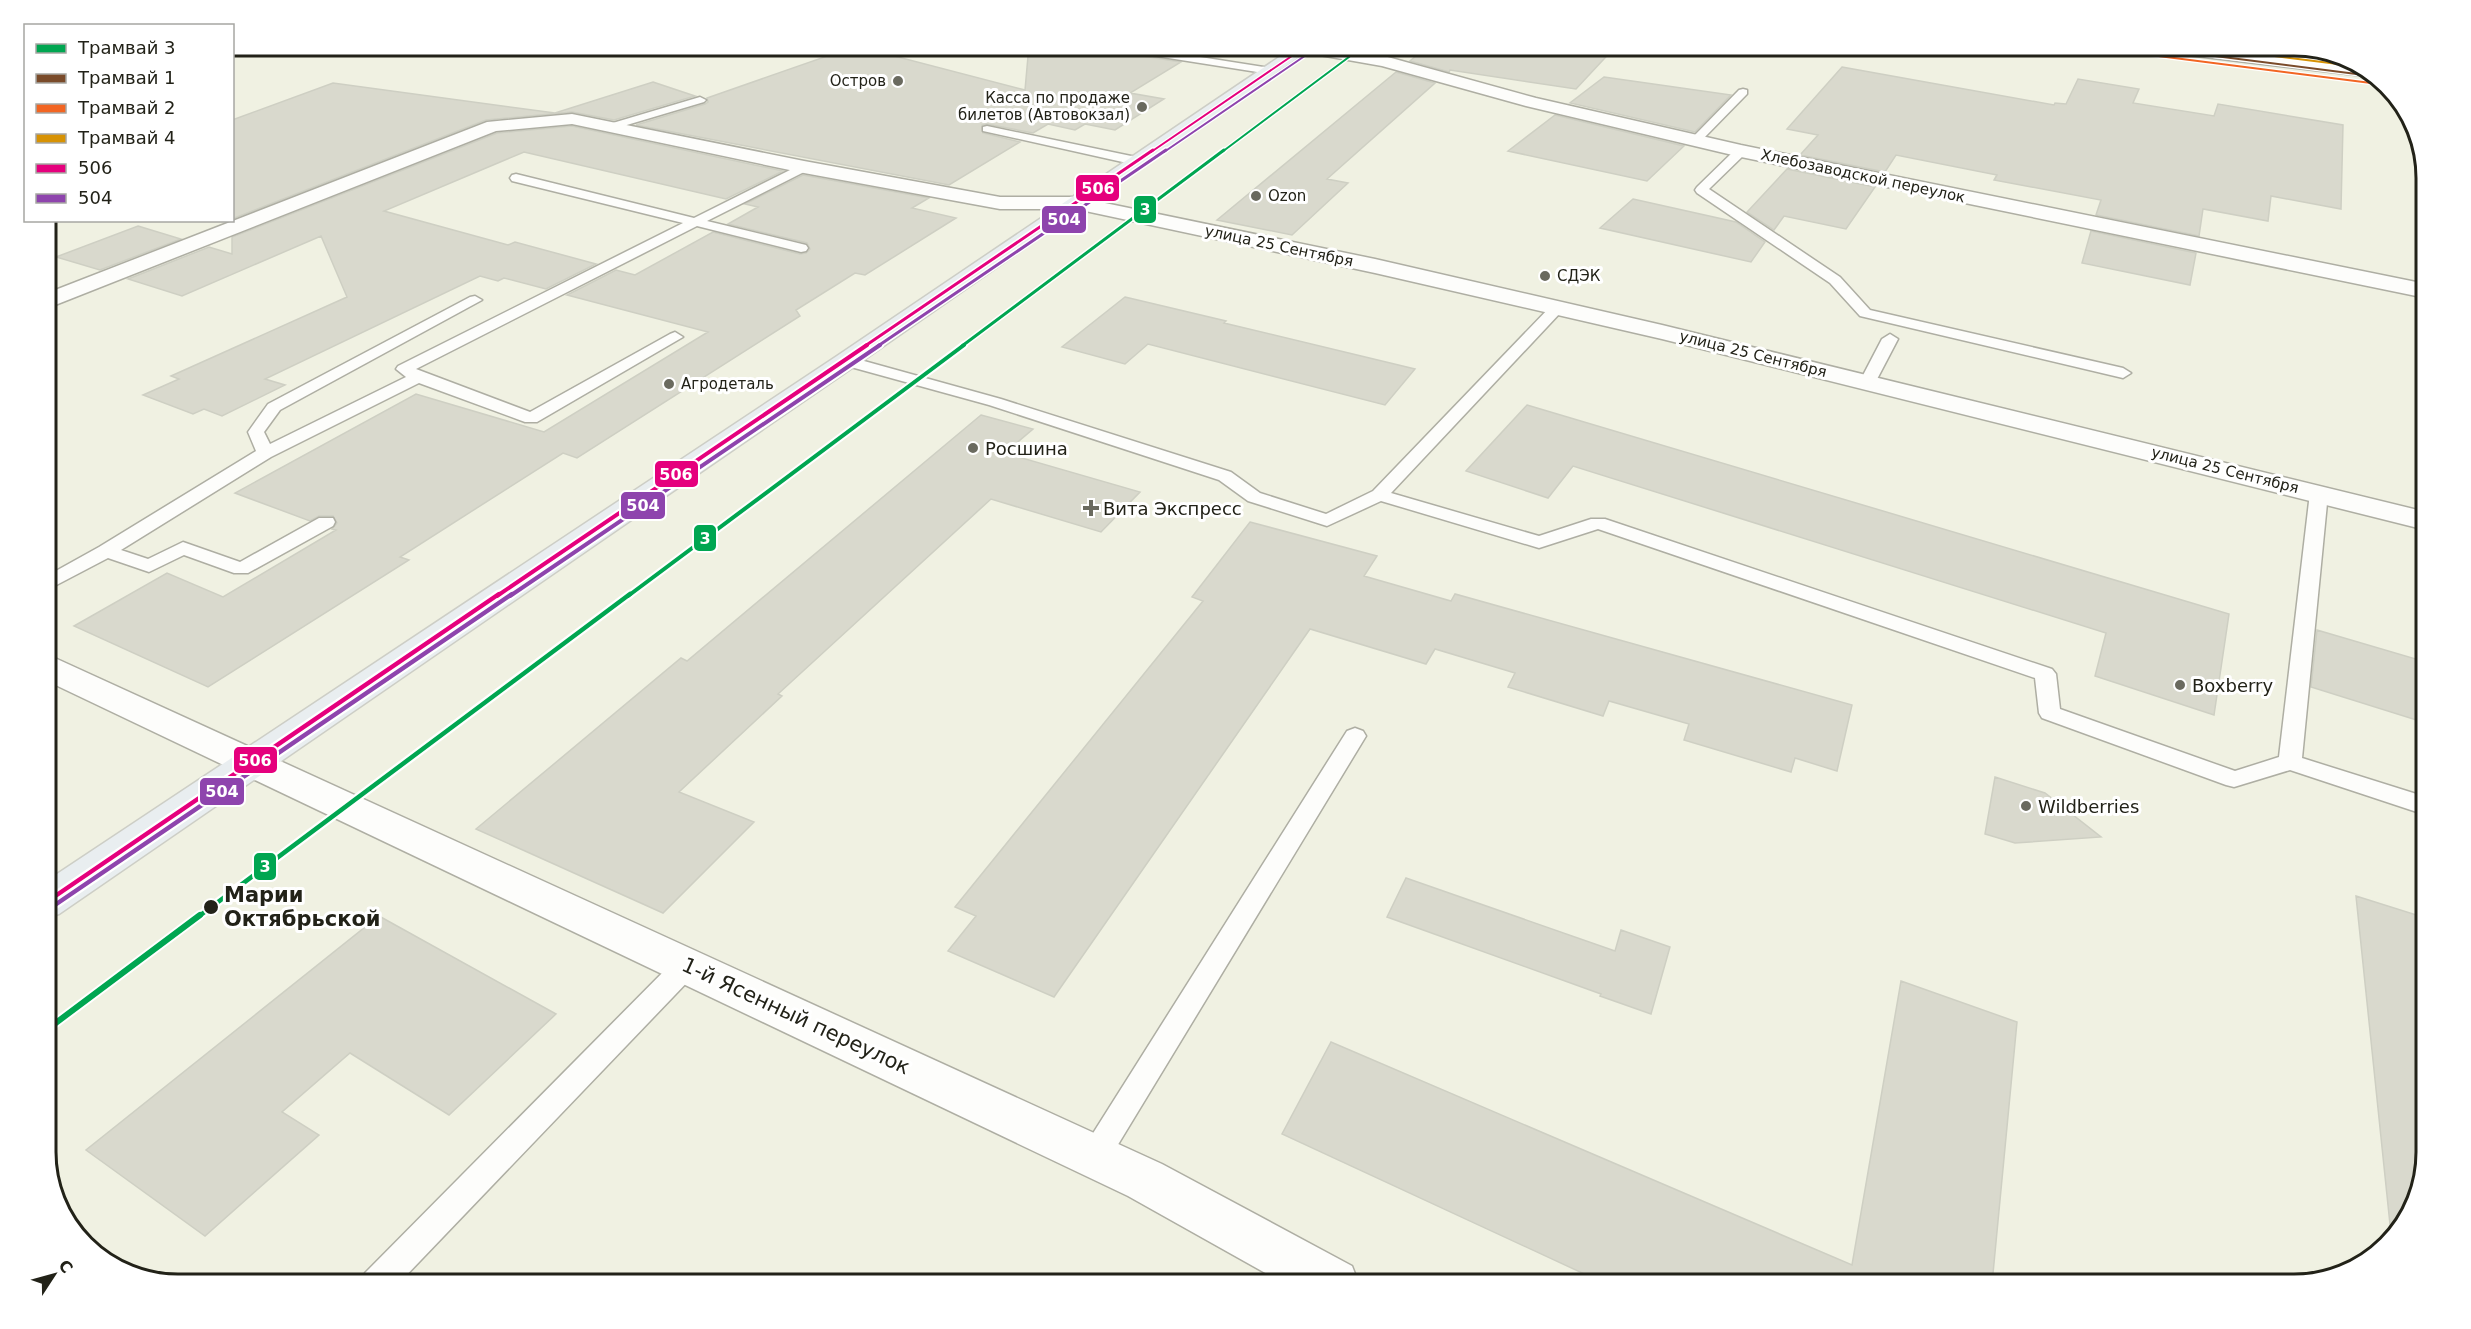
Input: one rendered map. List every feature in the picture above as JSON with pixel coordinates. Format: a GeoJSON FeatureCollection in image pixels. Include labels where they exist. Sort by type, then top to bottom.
{"type":"FeatureCollection","features":[{"type":"Feature","properties":{"kind":"main road"},"geometry":{"type":"LineString","coordinates":[[56,895],[1292,56]]}},
{"type":"Feature","properties":{"kind":"street","name":"Хлебозаводской переулок"},"geometry":{"type":"LineString","coordinates":[[1356,56],[1384,61],[1532,102],[1741,151],[2415,289]]}},
{"type":"Feature","properties":{"kind":"street"},"geometry":{"type":"LineString","coordinates":[[2233,56],[2353,71]]}},
{"type":"Feature","properties":{"kind":"street","name":"улица 25 Сентября"},"geometry":{"type":"LineString","coordinates":[[56,298],[493,126],[572,119],[804,167],[1000,203],[1076,203],[1375,266],[1867,382],[2415,518]]}},
{"type":"Feature","properties":{"kind":"street","name":"1-й Ясенный переулок"},"geometry":{"type":"LineString","coordinates":[[56,672],[1145,1180],[1301,1274]]}},
{"type":"Feature","properties":{"kind":"lane"},"geometry":{"type":"LineString","coordinates":[[1186,56],[1270,71]]}},
{"type":"Feature","properties":{"kind":"lane"},"geometry":{"type":"LineString","coordinates":[[1697,139],[1743,92]]}},
{"type":"Feature","properties":{"kind":"lane"},"geometry":{"type":"LineString","coordinates":[[610,127],[700,100]]}},
{"type":"Feature","properties":{"kind":"lane"},"geometry":{"type":"LineString","coordinates":[[987,129],[1136,161]]}},
{"type":"Feature","properties":{"kind":"lane"},"geometry":{"type":"LineString","coordinates":[[1741,151],[1701,190],[1835,280],[1865,313],[2123,373]]}},
{"type":"Feature","properties":{"kind":"lane"},"geometry":{"type":"LineString","coordinates":[[675,337],[531,418],[418,377],[404,369],[804,167]]}},
{"type":"Feature","properties":{"kind":"lane"},"geometry":{"type":"LineString","coordinates":[[516,178],[801,248]]}},
{"type":"Feature","properties":{"kind":"lane"},"geometry":{"type":"LineString","coordinates":[[265,453],[256,432],[274,407],[475,300]]}},
{"type":"Feature","properties":{"kind":"lane"},"geometry":{"type":"LineString","coordinates":[[846,361],[995,402],[1225,476],[1254,497],[1328,520],[1379,495],[1557,308]]}},
{"type":"Feature","properties":{"kind":"lane"},"geometry":{"type":"LineString","coordinates":[[1867,382],[1890,339]]}},
{"type":"Feature","properties":{"kind":"lane"},"geometry":{"type":"LineString","coordinates":[[56,579],[106,551],[265,453],[418,377]]}},
{"type":"Feature","properties":{"kind":"lane"},"geometry":{"type":"LineString","coordinates":[[2290,762],[2319,493]]}},
{"type":"Feature","properties":{"kind":"lane"},"geometry":{"type":"LineString","coordinates":[[1379,495],[1539,542],[1598,523],[2045,674],[2050,713],[2234,779],[2290,762],[2416,803]]}},
{"type":"Feature","properties":{"kind":"lane"},"geometry":{"type":"LineString","coordinates":[[106,551],[148,566],[183,548],[242,569],[326,522]]}},
{"type":"Feature","properties":{"kind":"lane"},"geometry":{"type":"LineString","coordinates":[[1095,1156],[1354,736]]}},
{"type":"Feature","properties":{"kind":"lane"},"geometry":{"type":"LineString","coordinates":[[386,1274],[687,965]]}},
{"type":"Feature","properties":{"kind":"building"},"geometry":{"type":"Polygon","coordinates":[[[827,56],[894,56],[1025,90],[1028,56],[1143,56],[1181,62],[1130,93],[1164,99],[1115,130],[1085,124],[1075,130],[1048,124],[1033,133],[982,125],[983,133],[1020,142],[949,185],[636,125],[705,104],[708,102],[707,98],[827,56]]]}},
{"type":"Feature","properties":{"kind":"building"},"geometry":{"type":"Polygon","coordinates":[[[1416,56],[1607,56],[1576,89],[1450,70],[1449,72],[1410,61],[1416,56]]]}},
{"type":"Feature","properties":{"kind":"building"},"geometry":{"type":"Polygon","coordinates":[[[1842,67],[2054,105],[2055,103],[2066,104],[2078,79],[2139,89],[2133,103],[2214,116],[2218,104],[2343,125],[2341,209],[2271,196],[2268,221],[2203,209],[2199,236],[2096,215],[2101,200],[1994,180],[1997,175],[1896,155],[1885,172],[1800,155],[1818,135],[1787,129],[1842,67]]]}},
{"type":"Feature","properties":{"kind":"building"},"geometry":{"type":"Polygon","coordinates":[[[1396,72],[1435,83],[1327,179],[1348,183],[1292,235],[1217,220],[1396,72]]]}},
{"type":"Feature","properties":{"kind":"building"},"geometry":{"type":"Polygon","coordinates":[[[1604,77],[1731,95],[1695,132],[1570,103],[1604,77]]]}},
{"type":"Feature","properties":{"kind":"building"},"geometry":{"type":"Polygon","coordinates":[[[653,82],[695,96],[614,120],[572,112],[486,120],[234,218],[234,119],[333,83],[555,113],[653,82]]]}},
{"type":"Feature","properties":{"kind":"building"},"geometry":{"type":"Polygon","coordinates":[[[1555,115],[1684,146],[1647,181],[1508,151],[1555,115]]]}},
{"type":"Feature","properties":{"kind":"building"},"geometry":{"type":"Polygon","coordinates":[[[572,126],[783,171],[726,199],[524,152],[384,211],[508,245],[515,242],[596,264],[546,289],[504,278],[498,281],[480,276],[265,379],[285,385],[222,416],[204,409],[193,414],[143,395],[179,379],[171,376],[347,297],[321,236],[182,296],[128,279],[209,247],[232,254],[232,237],[497,133],[572,126]]]}},
{"type":"Feature","properties":{"kind":"building"},"geometry":{"type":"Polygon","coordinates":[[[1787,169],[1875,187],[1846,229],[1784,216],[1774,230],[1747,212],[1787,169]]]}},
{"type":"Feature","properties":{"kind":"building"},"geometry":{"type":"Polygon","coordinates":[[[803,175],[929,198],[912,208],[956,218],[865,275],[855,273],[796,310],[800,316],[577,458],[563,453],[400,557],[409,560],[208,687],[74,626],[167,573],[223,597],[336,530],[332,529],[337,523],[333,516],[319,516],[310,521],[235,493],[416,394],[544,432],[708,332],[567,295],[616,270],[635,275],[713,232],[800,254],[806,253],[810,249],[807,243],[728,224],[758,207],[745,204],[803,175]]]}},
{"type":"Feature","properties":{"kind":"building"},"geometry":{"type":"Polygon","coordinates":[[[1633,199],[1736,222],[1765,242],[1751,262],[1600,228],[1633,199]]]}},
{"type":"Feature","properties":{"kind":"building"},"geometry":{"type":"Polygon","coordinates":[[[138,226],[181,239],[100,270],[56,257],[138,226]]]}},
{"type":"Feature","properties":{"kind":"building"},"geometry":{"type":"Polygon","coordinates":[[[2091,231],[2196,253],[2190,285],[2082,263],[2091,231]]]}},
{"type":"Feature","properties":{"kind":"building"},"geometry":{"type":"Polygon","coordinates":[[[1125,297],[1415,369],[1385,405],[1148,344],[1125,364],[1062,347],[1125,297]]]}},
{"type":"Feature","properties":{"kind":"building"},"geometry":{"type":"Polygon","coordinates":[[[1527,405],[2229,614],[2214,715],[2095,676],[2106,633],[1573,466],[1548,498],[1466,471],[1527,405]]]}},
{"type":"Feature","properties":{"kind":"building"},"geometry":{"type":"Polygon","coordinates":[[[981,415],[1033,429],[1005,453],[1140,492],[1101,532],[991,499],[778,694],[782,696],[679,792],[754,822],[663,913],[476,829],[681,658],[687,661],[981,415]]]}},
{"type":"Feature","properties":{"kind":"building"},"geometry":{"type":"Polygon","coordinates":[[[1250,522],[1377,556],[1364,576],[1451,601],[1455,594],[1852,705],[1837,771],[1795,758],[1791,772],[1684,740],[1689,724],[1609,701],[1603,716],[1508,687],[1515,673],[1435,649],[1426,664],[1310,629],[1054,997],[948,951],[976,916],[955,907],[1203,601],[1192,597],[1250,522]]]}},
{"type":"Feature","properties":{"kind":"building"},"geometry":{"type":"Polygon","coordinates":[[[2317,630],[2415,659],[2416,720],[2311,687],[2317,630]]]}},
{"type":"Feature","properties":{"kind":"building","name":"Wildberries"},"geometry":{"type":"Polygon","coordinates":[[[1995,777],[2045,793],[2101,837],[2015,843],[1985,834],[1995,777]]]}},
{"type":"Feature","properties":{"kind":"building"},"geometry":{"type":"Polygon","coordinates":[[[1406,878],[1615,951],[1621,930],[1670,947],[1651,1014],[1387,917],[1406,878]]]}},
{"type":"Feature","properties":{"kind":"building"},"geometry":{"type":"Polygon","coordinates":[[[2356,896],[2416,915],[2416,1152],[2406,1198],[2390,1225],[2356,896]]]}},
{"type":"Feature","properties":{"kind":"building"},"geometry":{"type":"Polygon","coordinates":[[[379,916],[556,1014],[449,1115],[350,1053],[282,1112],[319,1135],[205,1236],[86,1150],[379,916]]]}},
{"type":"Feature","properties":{"kind":"building"},"geometry":{"type":"Polygon","coordinates":[[[1901,981],[2017,1022],[1993,1274],[1584,1274],[1282,1134],[1331,1042],[1852,1265],[1901,981]]]}},
{"type":"Feature","properties":{"kind":"tram line","name":"3"},"geometry":{"type":"LineString","coordinates":[[56,1023],[1350,56]]}},
{"type":"Feature","properties":{"kind":"tram line","name":"2"},"geometry":{"type":"LineString","coordinates":[[2158,56],[2370,83]]}},
{"type":"Feature","properties":{"kind":"tram line","name":"1"},"geometry":{"type":"LineString","coordinates":[[2215,56],[2358,74]]}},
{"type":"Feature","properties":{"kind":"tram line","name":"4"},"geometry":{"type":"LineString","coordinates":[[2275,56],[2338,64]]}},
{"type":"Feature","properties":{"kind":"transit line","name":"506"},"geometry":{"type":"LineString","coordinates":[[56,896],[1292,56]]}},
{"type":"Feature","properties":{"kind":"transit line","name":"504"},"geometry":{"type":"LineString","coordinates":[[56,904],[1305,56]]}},
{"type":"Feature","properties":{"kind":"place","name":"Остров"},"geometry":{"type":"Point","coordinates":[898,81]}},
{"type":"Feature","properties":{"kind":"place","name":"Касса по продаже билетов (Автовокзал)"},"geometry":{"type":"Point","coordinates":[1142,107]}},
{"type":"Feature","properties":{"kind":"place","name":"Ozon"},"geometry":{"type":"Point","coordinates":[1256,196]}},
{"type":"Feature","properties":{"kind":"place","name":"СДЭК"},"geometry":{"type":"Point","coordinates":[1545,276]}},
{"type":"Feature","properties":{"kind":"place","name":"Агродеталь"},"geometry":{"type":"Point","coordinates":[669,384]}},
{"type":"Feature","properties":{"kind":"place","name":"Росшина"},"geometry":{"type":"Point","coordinates":[973,448]}},
{"type":"Feature","properties":{"kind":"place","name":"Вита Экспресс"},"geometry":{"type":"Point","coordinates":[1091,508]}},
{"type":"Feature","properties":{"kind":"place","name":"Boxberry"},"geometry":{"type":"Point","coordinates":[2180,685]}},
{"type":"Feature","properties":{"kind":"place","name":"Wildberries"},"geometry":{"type":"Point","coordinates":[2026,806]}},
{"type":"Feature","properties":{"kind":"place","name":"Марии Октябрьской"},"geometry":{"type":"Point","coordinates":[211,907]}}]}
